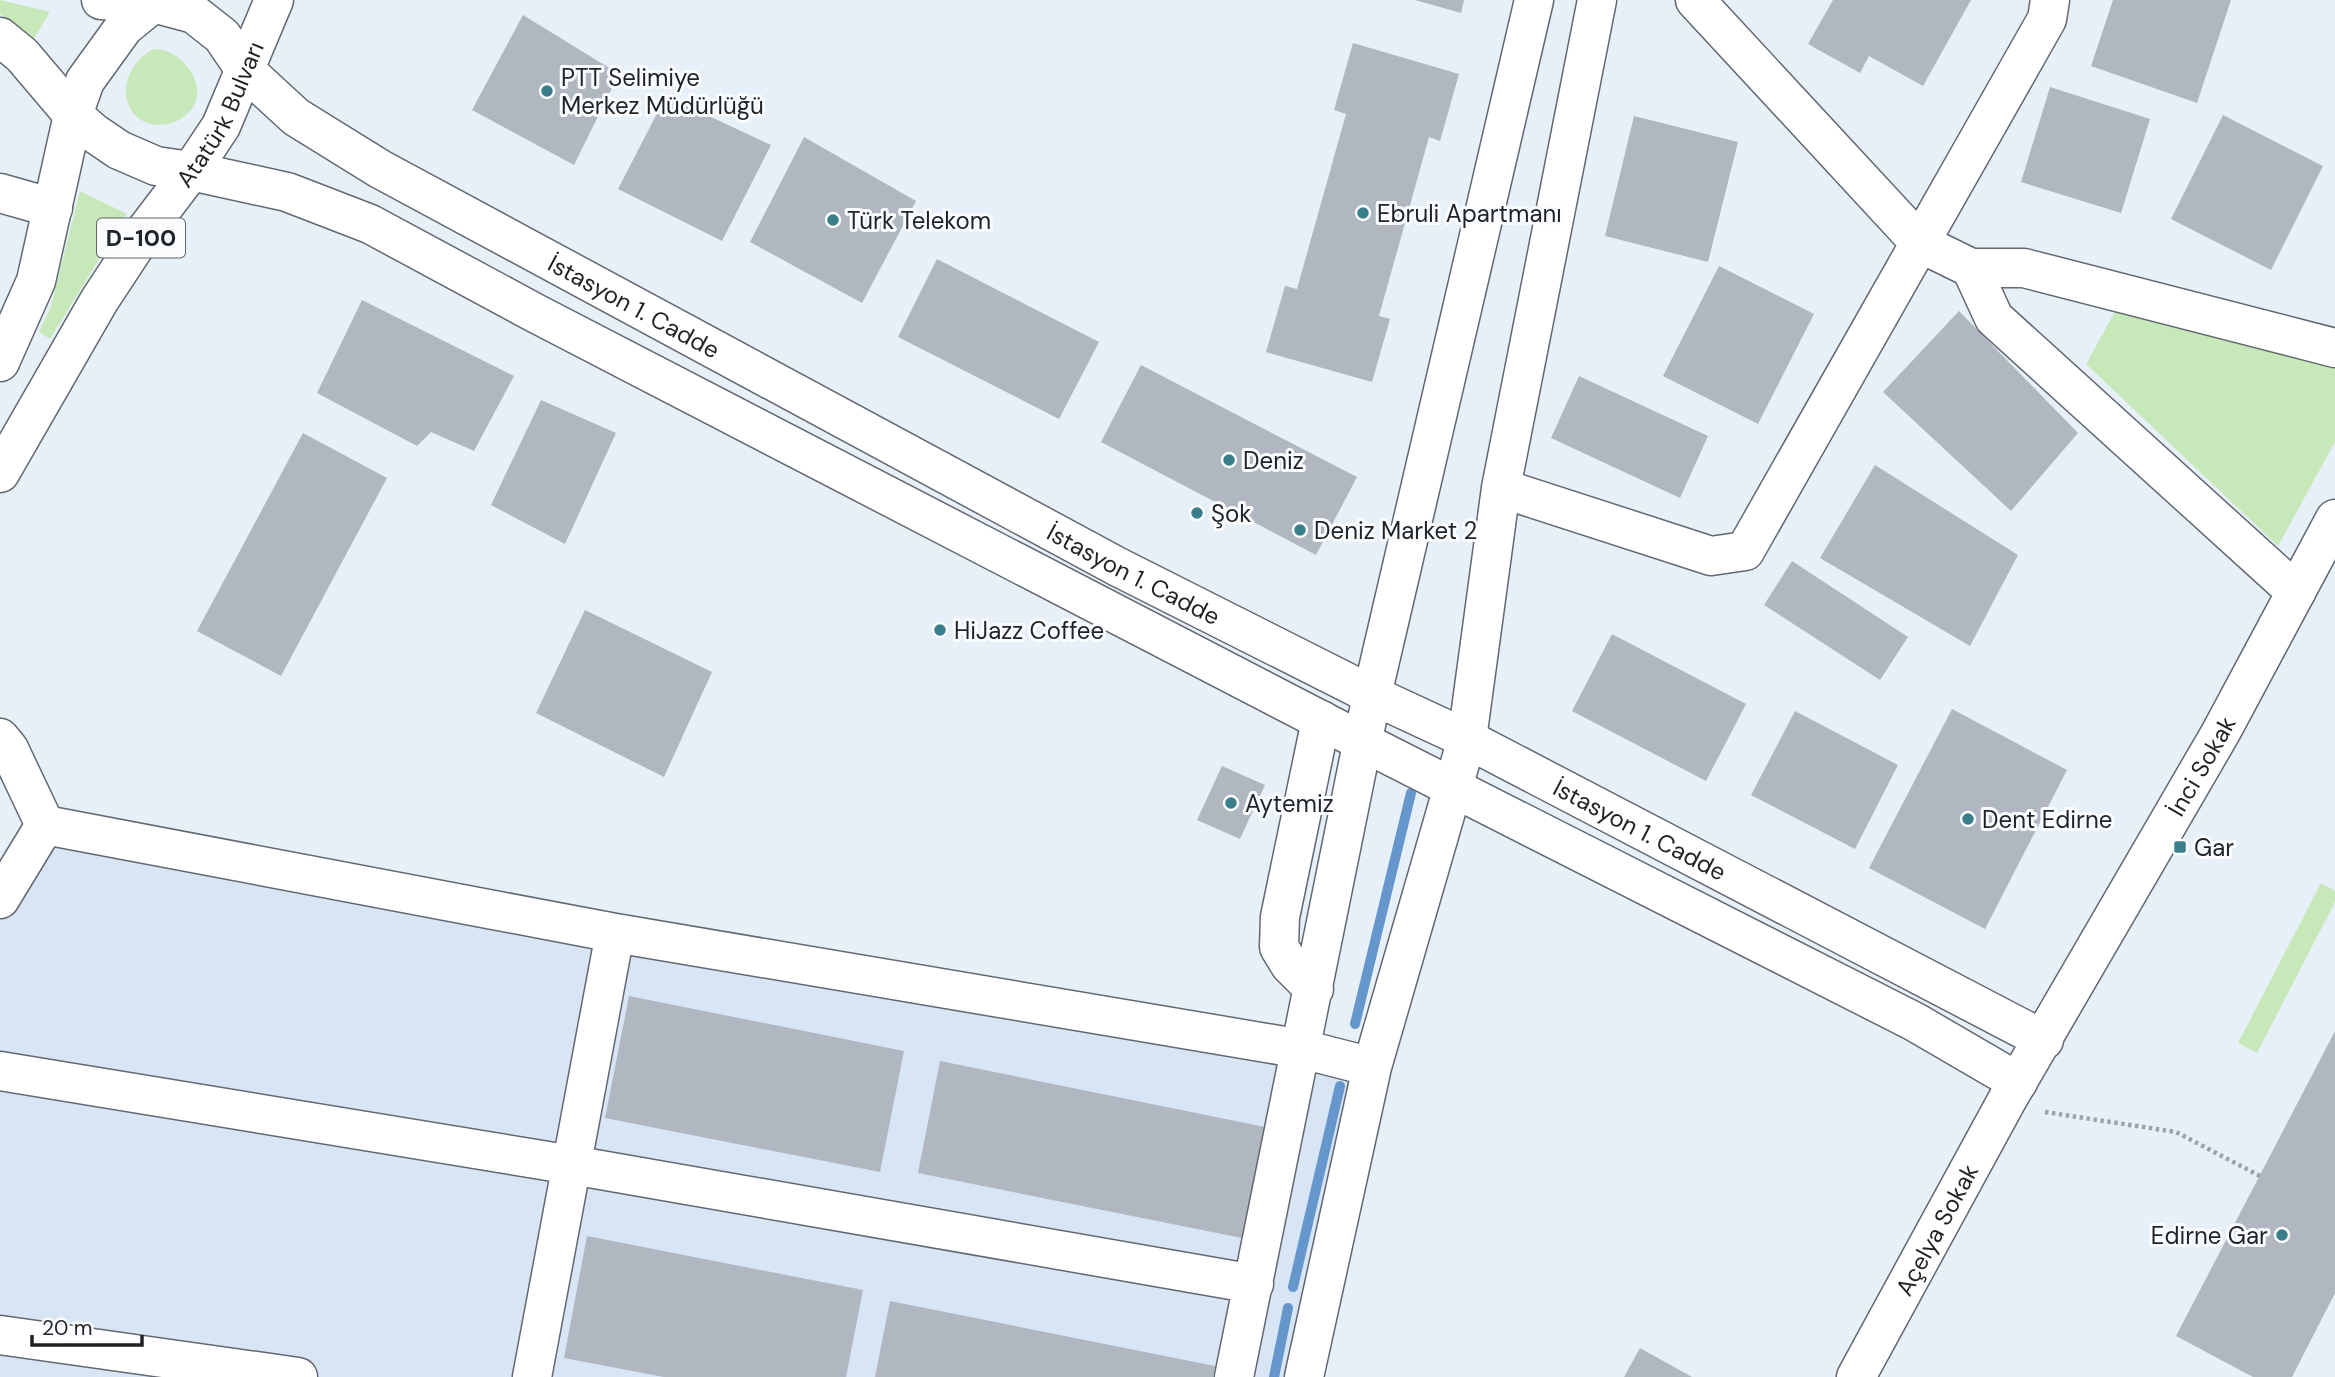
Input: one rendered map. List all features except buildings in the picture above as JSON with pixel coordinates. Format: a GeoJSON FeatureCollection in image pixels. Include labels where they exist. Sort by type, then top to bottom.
{"type":"FeatureCollection","features":[{"type":"Feature","properties":{"kind":"street"},"geometry":{"type":"LineString","coordinates":[[101,0],[155,2],[194,14],[222,36],[245,70]]}},
{"type":"Feature","properties":{"kind":"street","name":"Atatürk Bulvarı"},"geometry":{"type":"LineString","coordinates":[[0,473],[99,301],[220,126],[274,0]]}},
{"type":"Feature","properties":{"kind":"street"},"geometry":{"type":"LineString","coordinates":[[1234,1377],[1373,695],[1534,0]]}},
{"type":"Feature","properties":{"kind":"street"},"geometry":{"type":"LineString","coordinates":[[1304,1377],[1372,1067],[1467,739],[1501,488],[1597,0]]}},
{"type":"Feature","properties":{"kind":"street"},"geometry":{"type":"LineString","coordinates":[[1695,0],[1920,243],[1971,268],[2024,268],[2335,348]]}},
{"type":"Feature","properties":{"kind":"street"},"geometry":{"type":"LineString","coordinates":[[1501,488],[1711,556],[1745,551],[2048,19],[2050,0]]}},
{"type":"Feature","properties":{"kind":"street"},"geometry":{"type":"LineString","coordinates":[[0,362],[36,281],[73,115],[85,81],[124,27],[155,2]]}},
{"type":"Feature","properties":{"kind":"street"},"geometry":{"type":"LineString","coordinates":[[0,37],[16,49],[73,115],[94,133],[119,149],[156,166],[191,171]]}},
{"type":"Feature","properties":{"kind":"street","name":"İstasyon 1. Cadde"},"geometry":{"type":"LineString","coordinates":[[245,70],[296,117],[380,169],[1118,567],[1467,739],[2044,1040]]}},
{"type":"Feature","properties":{"kind":"street","name":"İstasyon 1. Cadde"},"geometry":{"type":"LineString","coordinates":[[191,171],[286,192],[370,224],[537,314],[1363,742],[1915,1022],[2013,1091]]}},
{"type":"Feature","properties":{"kind":"street"},"geometry":{"type":"LineString","coordinates":[[0,193],[53,208]]}},
{"type":"Feature","properties":{"kind":"street"},"geometry":{"type":"LineString","coordinates":[[1971,268],[1994,318],[2296,592]]}},
{"type":"Feature","properties":{"kind":"street","name":"İnci Sokak"},"geometry":{"type":"LineString","coordinates":[[2013,1091],[2221,732],[2335,519]]}},
{"type":"Feature","properties":{"kind":"street"},"geometry":{"type":"LineString","coordinates":[[1314,989],[1290,965],[1279,947],[1280,917],[1321,720]]}},
{"type":"Feature","properties":{"kind":"street"},"geometry":{"type":"LineString","coordinates":[[0,738],[9,749],[46,824]]}},
{"type":"Feature","properties":{"kind":"street"},"geometry":{"type":"LineString","coordinates":[[0,899],[46,824]]}},
{"type":"Feature","properties":{"kind":"street"},"geometry":{"type":"LineString","coordinates":[[46,824],[615,933],[1302,1049],[1372,1067]]}},
{"type":"Feature","properties":{"kind":"street"},"geometry":{"type":"LineString","coordinates":[[532,1377],[615,933]]}},
{"type":"Feature","properties":{"kind":"street"},"geometry":{"type":"LineString","coordinates":[[0,1071],[572,1165],[1254,1284]]}},
{"type":"Feature","properties":{"kind":"street","name":"Açelya Sokak"},"geometry":{"type":"LineString","coordinates":[[1856,1377],[2013,1091]]}},
{"type":"Feature","properties":{"kind":"street"},"geometry":{"type":"LineString","coordinates":[[0,1335],[298,1377]]}},
{"type":"Feature","properties":{"kind":"path"},"geometry":{"type":"LineString","coordinates":[[2013,1091],[2042,1112],[2176,1132],[2260,1176]]}},
{"type":"Feature","properties":{"kind":"shaded area"},"geometry":{"type":"Polygon","coordinates":[[[45,825],[1372,1067],[1304,1377],[0,1377],[0,899],[45,825]]]}},
{"type":"Feature","properties":{"kind":"green space"},"geometry":{"type":"Polygon","coordinates":[[[0,0],[50,12],[32,42],[0,14],[0,0]]]}},
{"type":"Feature","properties":{"kind":"green space"},"geometry":{"type":"Polygon","coordinates":[[[155,49],[174,55],[182,61],[194,78],[197,88],[197,98],[188,113],[174,122],[158,125],[150,124],[136,116],[130,107],[126,88],[132,69],[139,60],[155,49]]]}},
{"type":"Feature","properties":{"kind":"green space"},"geometry":{"type":"Polygon","coordinates":[[[80,191],[127,214],[50,339],[39,332],[51,306],[80,191]]]}},
{"type":"Feature","properties":{"kind":"green space"},"geometry":{"type":"Polygon","coordinates":[[[2122,299],[2335,360],[2335,442],[2278,546],[2086,364],[2122,299]]]}},
{"type":"Feature","properties":{"kind":"green space"},"geometry":{"type":"Polygon","coordinates":[[[2321,883],[2335,891],[2335,902],[2257,1053],[2238,1043],[2321,883]]]}},
{"type":"Feature","properties":{"kind":"waterway"},"geometry":{"type":"LineString","coordinates":[[1355,1024],[1411,793]]}},
{"type":"Feature","properties":{"kind":"waterway"},"geometry":{"type":"LineString","coordinates":[[1293,1287],[1340,1086]]}},
{"type":"Feature","properties":{"kind":"waterway"},"geometry":{"type":"LineString","coordinates":[[1274,1377],[1288,1308]]}},
{"type":"Feature","properties":{"kind":"place","name":"PTT Selimiye Merkez Müdürlüğü"},"geometry":{"type":"Point","coordinates":[547,91]}},
{"type":"Feature","properties":{"kind":"place","name":"Ebruli Apartmanı"},"geometry":{"type":"Point","coordinates":[1363,213]}},
{"type":"Feature","properties":{"kind":"place","name":"Türk Telekom"},"geometry":{"type":"Point","coordinates":[833,220]}},
{"type":"Feature","properties":{"kind":"place","name":"Deniz"},"geometry":{"type":"Point","coordinates":[1229,460]}},
{"type":"Feature","properties":{"kind":"place","name":"Şok"},"geometry":{"type":"Point","coordinates":[1197,513]}},
{"type":"Feature","properties":{"kind":"place","name":"Deniz Market 2"},"geometry":{"type":"Point","coordinates":[1300,530]}},
{"type":"Feature","properties":{"kind":"place","name":"HiJazz Coffee"},"geometry":{"type":"Point","coordinates":[940,630]}},
{"type":"Feature","properties":{"kind":"place","name":"Aytemiz"},"geometry":{"type":"Point","coordinates":[1231,803]}},
{"type":"Feature","properties":{"kind":"place","name":"Dent Edirne"},"geometry":{"type":"Point","coordinates":[1968,819]}},
{"type":"Feature","properties":{"kind":"place","name":"Gar"},"geometry":{"type":"Point","coordinates":[2180,847]}},
{"type":"Feature","properties":{"kind":"place","name":"Edirne Gar"},"geometry":{"type":"Point","coordinates":[2282,1235]}}]}
